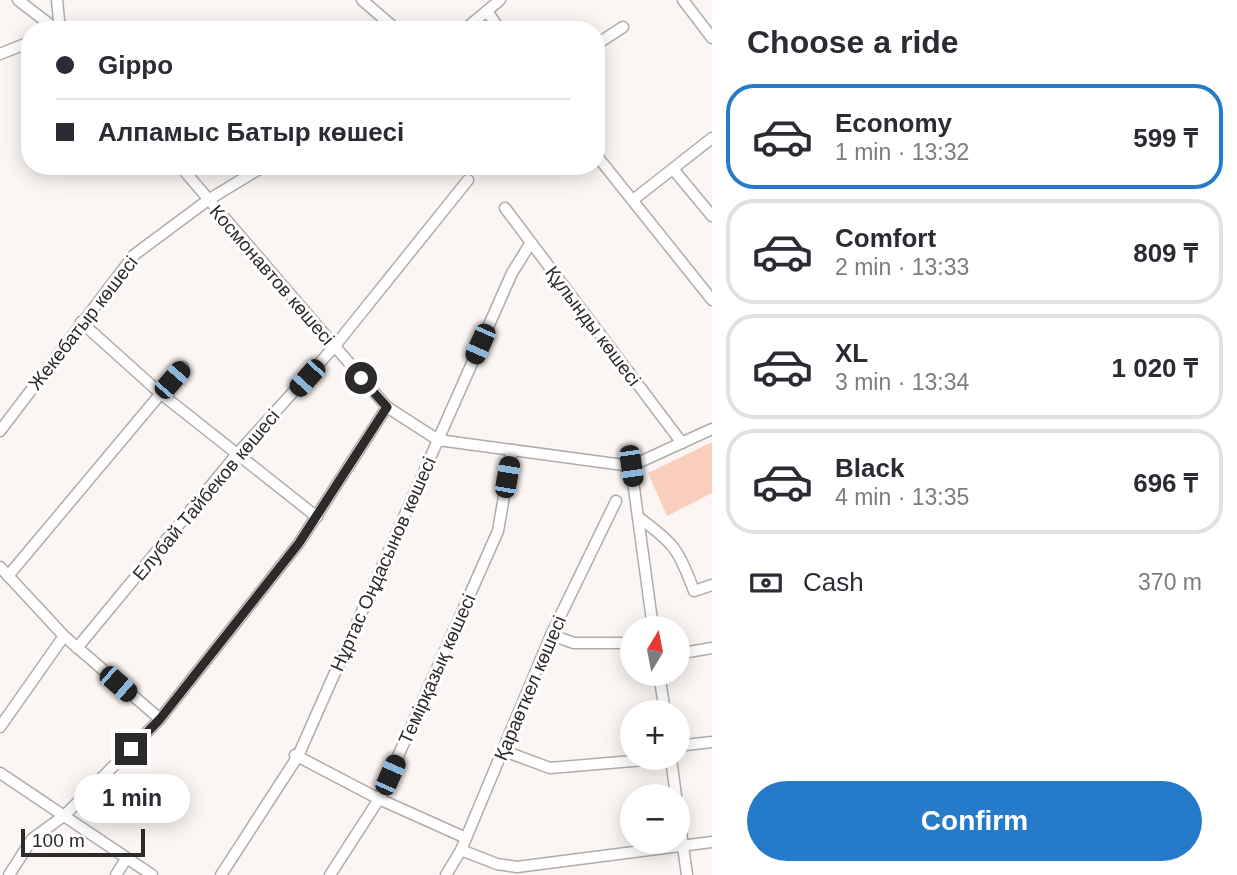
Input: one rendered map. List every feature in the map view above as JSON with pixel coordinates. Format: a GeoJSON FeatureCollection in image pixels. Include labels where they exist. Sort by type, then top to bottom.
{"type":"FeatureCollection","features":[{"type":"Feature","properties":{"kind":"street"},"geometry":{"type":"LineString","coordinates":[[18,0],[46,21]]}},
{"type":"Feature","properties":{"kind":"street"},"geometry":{"type":"LineString","coordinates":[[57,0],[58,21]]}},
{"type":"Feature","properties":{"kind":"street"},"geometry":{"type":"LineString","coordinates":[[475,21],[500,0]]}},
{"type":"Feature","properties":{"kind":"street"},"geometry":{"type":"LineString","coordinates":[[683,0],[712,38]]}},
{"type":"Feature","properties":{"kind":"street"},"geometry":{"type":"LineString","coordinates":[[369,2],[388,21]]}},
{"type":"Feature","properties":{"kind":"street"},"geometry":{"type":"LineString","coordinates":[[487,11],[493,21]]}},
{"type":"Feature","properties":{"kind":"street"},"geometry":{"type":"LineString","coordinates":[[605,39],[622,27]]}},
{"type":"Feature","properties":{"kind":"street"},"geometry":{"type":"LineString","coordinates":[[0,54],[21,46]]}},
{"type":"Feature","properties":{"kind":"street"},"geometry":{"type":"LineString","coordinates":[[633,200],[712,138]]}},
{"type":"Feature","properties":{"kind":"street"},"geometry":{"type":"LineString","coordinates":[[605,166],[712,300]]}},
{"type":"Feature","properties":{"kind":"street"},"geometry":{"type":"LineString","coordinates":[[673,169],[712,216]]}},
{"type":"Feature","properties":{"kind":"street","name":"Космонавтов көшесі"},"geometry":{"type":"LineString","coordinates":[[187,175],[387,407],[438,440],[631,466]]}},
{"type":"Feature","properties":{"kind":"street","name":"Жекебатыр көшесі"},"geometry":{"type":"LineString","coordinates":[[0,431],[135,255],[208,200],[249,175]]}},
{"type":"Feature","properties":{"kind":"street","name":"Елубай Тайбеков көшесі"},"geometry":{"type":"LineString","coordinates":[[77,648],[237,454],[334,347],[468,180]]}},
{"type":"Feature","properties":{"kind":"street","name":"Құлынды көшесі"},"geometry":{"type":"LineString","coordinates":[[505,208],[682,443]]}},
{"type":"Feature","properties":{"kind":"street","name":"Нұртас Оңдасынов көшесі"},"geometry":{"type":"LineString","coordinates":[[221,875],[297,755],[512,273],[530,244]]}},
{"type":"Feature","properties":{"kind":"street"},"geometry":{"type":"LineString","coordinates":[[81,322],[160,393],[317,517]]}},
{"type":"Feature","properties":{"kind":"street"},"geometry":{"type":"LineString","coordinates":[[8,576],[183,367]]}},
{"type":"Feature","properties":{"kind":"street"},"geometry":{"type":"LineString","coordinates":[[9,875],[32,839],[65,815],[160,719],[317,517],[387,407]]}},
{"type":"Feature","properties":{"kind":"street"},"geometry":{"type":"LineString","coordinates":[[651,616],[631,466],[712,429]]}},
{"type":"Feature","properties":{"kind":"street","name":"Темірқазық көшесі"},"geometry":{"type":"LineString","coordinates":[[330,875],[379,799],[498,531],[512,450]]}},
{"type":"Feature","properties":{"kind":"street","name":"Қараөткел көшесі"},"geometry":{"type":"LineString","coordinates":[[446,875],[461,850],[551,635],[616,501]]}},
{"type":"Feature","properties":{"kind":"street"},"geometry":{"type":"LineString","coordinates":[[638,517],[666,537],[680,553],[694,591],[712,585]]}},
{"type":"Feature","properties":{"kind":"street"},"geometry":{"type":"LineString","coordinates":[[0,567],[64,636],[160,719]]}},
{"type":"Feature","properties":{"kind":"street"},"geometry":{"type":"LineString","coordinates":[[551,635],[574,643],[620,643]]}},
{"type":"Feature","properties":{"kind":"street"},"geometry":{"type":"LineString","coordinates":[[0,727],[64,636]]}},
{"type":"Feature","properties":{"kind":"street"},"geometry":{"type":"LineString","coordinates":[[690,652],[712,648]]}},
{"type":"Feature","properties":{"kind":"street"},"geometry":{"type":"LineString","coordinates":[[690,745],[712,742]]}},
{"type":"Feature","properties":{"kind":"street"},"geometry":{"type":"LineString","coordinates":[[504,751],[550,768],[620,762]]}},
{"type":"Feature","properties":{"kind":"street"},"geometry":{"type":"LineString","coordinates":[[297,755],[379,799],[466,838]]}},
{"type":"Feature","properties":{"kind":"street"},"geometry":{"type":"LineString","coordinates":[[0,773],[152,875]]}},
{"type":"Feature","properties":{"kind":"street"},"geometry":{"type":"LineString","coordinates":[[690,845],[712,842]]}},
{"type":"Feature","properties":{"kind":"street"},"geometry":{"type":"LineString","coordinates":[[461,850],[497,864],[517,867],[620,854]]}},
{"type":"Feature","properties":{"kind":"street"},"geometry":{"type":"LineString","coordinates":[[684,854],[687,875]]}},
{"type":"Feature","properties":{"kind":"street"},"geometry":{"type":"LineString","coordinates":[[116,875],[126,859]]}},
{"type":"Feature","properties":{"kind":"shaded area"},"geometry":{"type":"Polygon","coordinates":[[[712,442],[712,493],[667,516],[648,473],[712,442]]]}},
{"type":"Feature","properties":{"kind":"route"},"geometry":{"type":"LineString","coordinates":[[131,749],[160,719],[299,543],[387,407],[361,378]]}}]}
